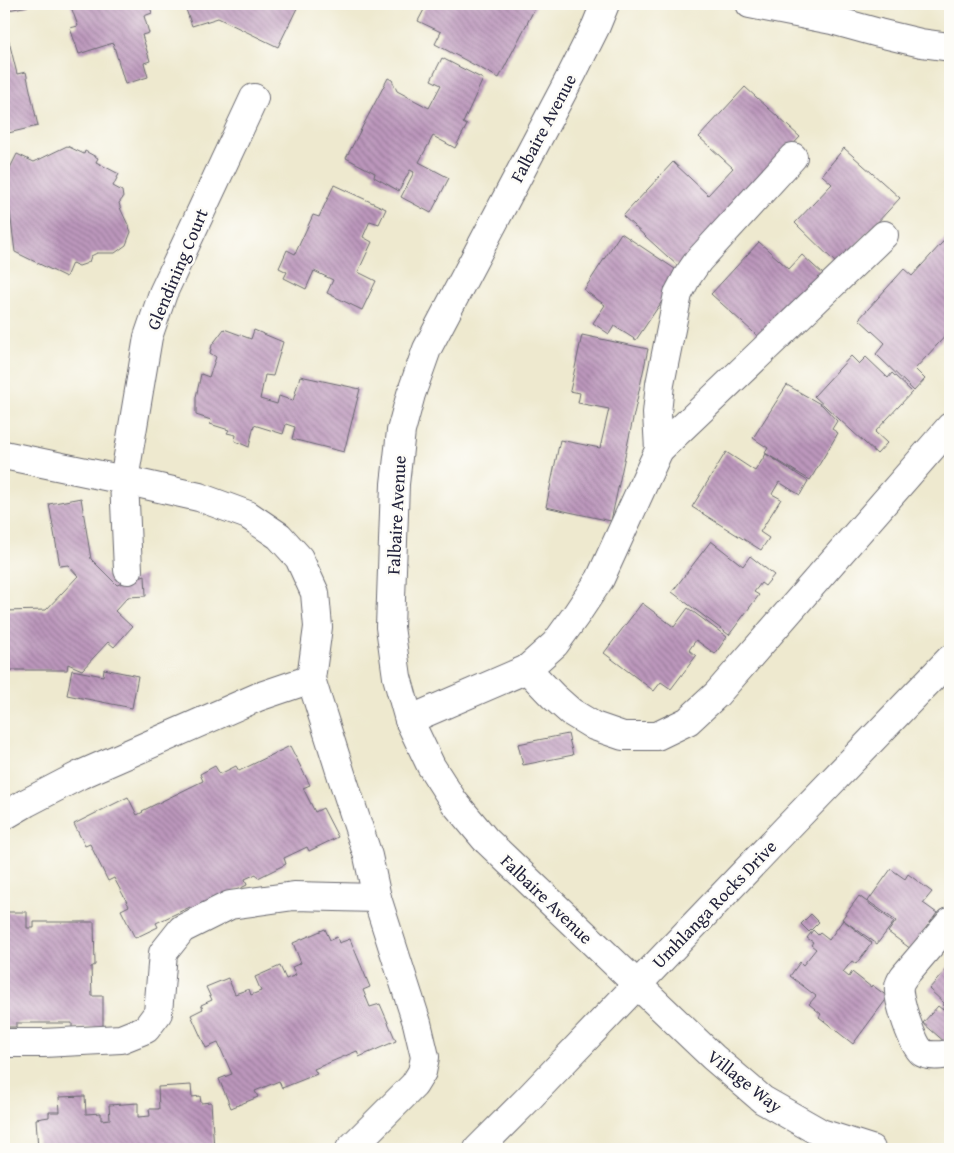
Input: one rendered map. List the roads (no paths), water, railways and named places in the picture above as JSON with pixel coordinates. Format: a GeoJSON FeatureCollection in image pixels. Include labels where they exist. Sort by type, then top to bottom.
{"type":"FeatureCollection","features":[{"type":"Feature","properties":{"kind":"street","name":"Falbaire Avenue"},"geometry":{"type":"LineString","coordinates":[[605,4],[572,74],[427,349],[411,394],[401,431],[395,484],[390,627],[397,677],[409,720],[430,766],[454,802],[485,839],[636,984]]}},
{"type":"Feature","properties":{"kind":"street"},"geometry":{"type":"LineString","coordinates":[[750,4],[832,20],[921,43],[950,47]]}},
{"type":"Feature","properties":{"kind":"street","name":"Glendining Court"},"geometry":{"type":"LineString","coordinates":[[128,570],[124,480],[148,337],[163,293],[254,98]]}},
{"type":"Feature","properties":{"kind":"street"},"geometry":{"type":"LineString","coordinates":[[659,450],[657,413],[660,384],[678,294],[698,261],[793,157]]}},
{"type":"Feature","properties":{"kind":"street"},"geometry":{"type":"LineString","coordinates":[[409,720],[527,669],[555,644],[600,578],[659,450],[884,235]]}},
{"type":"Feature","properties":{"kind":"street"},"geometry":{"type":"LineString","coordinates":[[527,669],[552,696],[571,712],[594,726],[623,736],[657,736],[688,721],[717,694],[950,427]]}},
{"type":"Feature","properties":{"kind":"street"},"geometry":{"type":"LineString","coordinates":[[4,455],[199,497],[248,515],[278,536],[299,558],[315,593],[318,627],[311,679],[368,856],[377,898],[417,1023],[425,1057],[422,1072],[414,1085],[350,1149]]}},
{"type":"Feature","properties":{"kind":"street","name":"Umhlanga Rocks Drive"},"geometry":{"type":"LineString","coordinates":[[478,1149],[950,659]]}},
{"type":"Feature","properties":{"kind":"street"},"geometry":{"type":"LineString","coordinates":[[4,816],[80,775],[258,698],[311,679]]}},
{"type":"Feature","properties":{"kind":"street"},"geometry":{"type":"LineString","coordinates":[[4,1043],[121,1039],[146,1029],[158,1013],[163,952],[182,929],[230,905],[294,896],[377,898]]}},
{"type":"Feature","properties":{"kind":"street"},"geometry":{"type":"LineString","coordinates":[[950,922],[904,976],[899,987],[899,998],[912,1039],[921,1053],[930,1056],[950,1054]]}},
{"type":"Feature","properties":{"kind":"street","name":"Village Way"},"geometry":{"type":"LineString","coordinates":[[636,984],[713,1058],[763,1100],[821,1133],[870,1149]]}}]}
